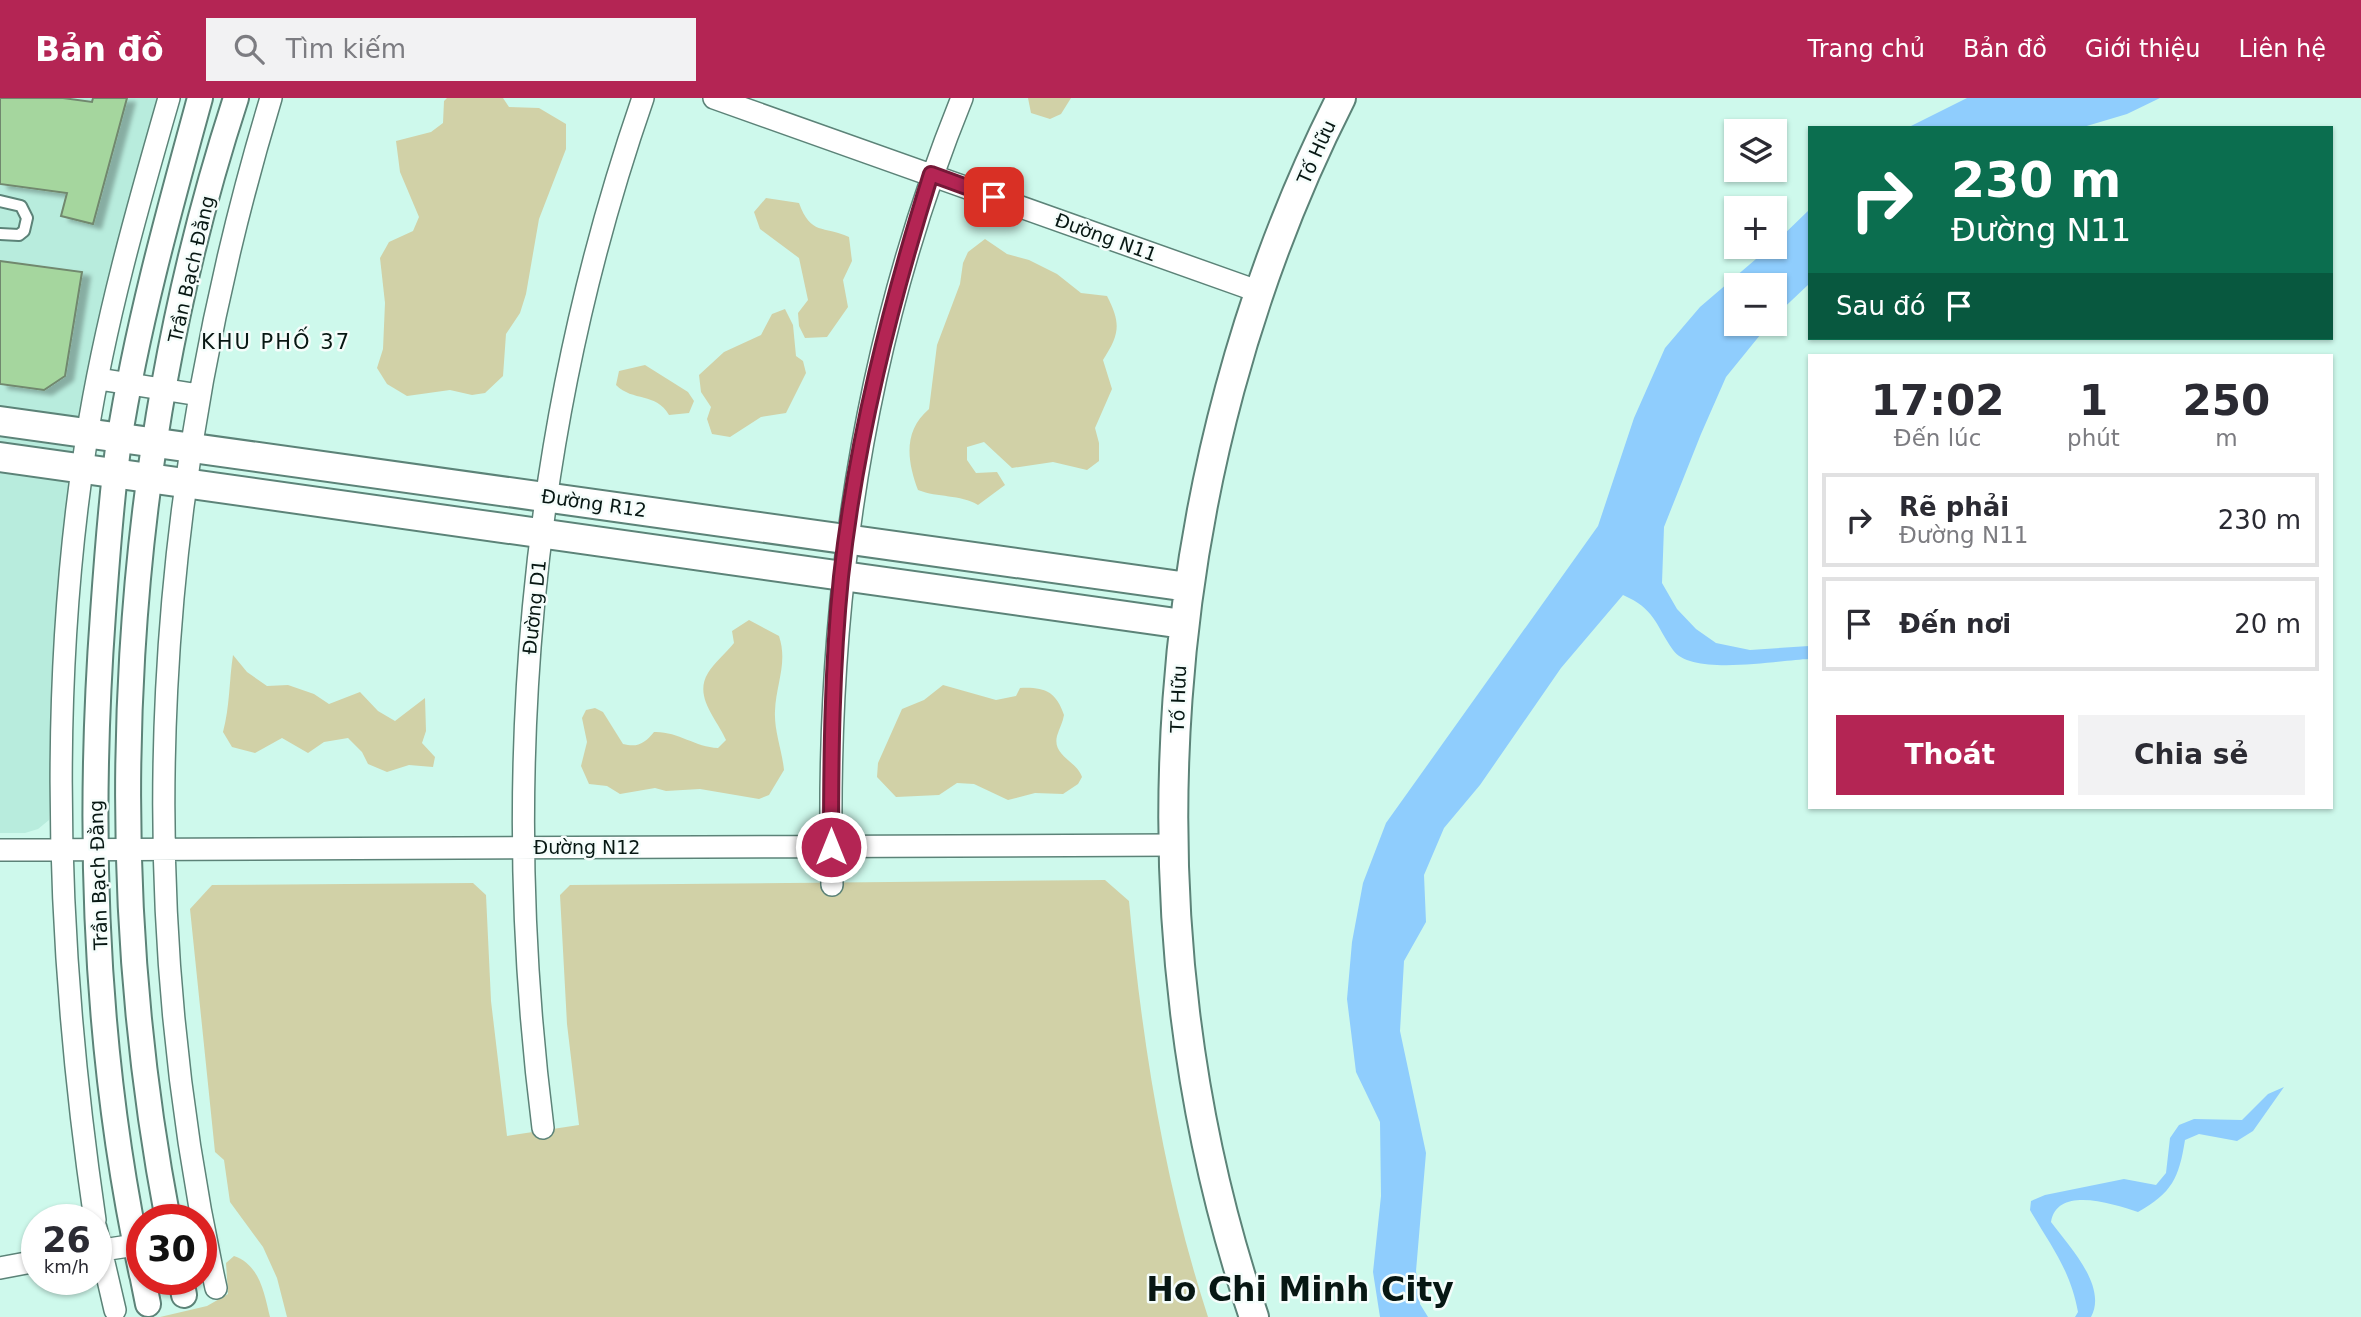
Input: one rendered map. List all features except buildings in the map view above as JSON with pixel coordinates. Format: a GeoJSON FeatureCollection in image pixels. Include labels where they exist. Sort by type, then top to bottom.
{"type":"FeatureCollection","features":[{"type":"Feature","properties":{"kind":"main road","name":"Tố Hữu"},"geometry":{"type":"LineString","coordinates":[[1254,1317],[1230,1241],[1206,1136],[1182,979],[1174,845],[1178,672],[1188,587],[1223,414],[1260,292],[1319,141],[1341,98]]}},
{"type":"Feature","properties":{"kind":"main road","name":"Đường R12"},"geometry":{"type":"LineString","coordinates":[[0,421],[1188,587]]}},
{"type":"Feature","properties":{"kind":"main road","name":"Đường R12"},"geometry":{"type":"LineString","coordinates":[[0,457],[1183,624]]}},
{"type":"Feature","properties":{"kind":"street"},"geometry":{"type":"LineString","coordinates":[[93,1204],[74,1061],[61,850],[65,663],[87,433],[128,249],[169,98]]}},
{"type":"Feature","properties":{"kind":"street","name":"Trần Bạch Đằng"},"geometry":{"type":"LineString","coordinates":[[132,1204],[108,1054],[95,849],[99,661],[120,438],[170,207],[200,98]]}},
{"type":"Feature","properties":{"kind":"street","name":"Trần Bạch Đằng"},"geometry":{"type":"LineString","coordinates":[[165,1204],[141,1049],[130,849],[133,672],[150,478],[162,398],[204,209],[236,98]]}},
{"type":"Feature","properties":{"kind":"street","name":"Trần Bạch Đằng"},"geometry":{"type":"LineString","coordinates":[[198,1204],[177,1064],[163,849],[167,650],[185,483],[198,404],[228,257],[271,98]]}},
{"type":"Feature","properties":{"kind":"street","name":"Đường D1"},"geometry":{"type":"LineString","coordinates":[[543,1128],[527,979],[522,848],[529,639],[541,533],[570,362],[608,206],[643,98]]}},
{"type":"Feature","properties":{"kind":"street","name":"Đường N11"},"geometry":{"type":"LineString","coordinates":[[714,98],[1260,292]]}},
{"type":"Feature","properties":{"kind":"street"},"geometry":{"type":"LineString","coordinates":[[832,885],[832,716],[846,538],[866,421],[884,338],[931,174],[962,98]]}},
{"type":"Feature","properties":{"kind":"street"},"geometry":{"type":"LineString","coordinates":[[97,387],[131,384],[162,398],[198,404]]}},
{"type":"Feature","properties":{"kind":"street","name":"Đường N12"},"geometry":{"type":"LineString","coordinates":[[0,850],[1174,845]]}},
{"type":"Feature","properties":{"kind":"street"},"geometry":{"type":"LineString","coordinates":[[0,1268],[21,1264]]}},
{"type":"Feature","properties":{"kind":"street"},"geometry":{"type":"LineString","coordinates":[[111,1295],[115,1310]]}},
{"type":"Feature","properties":{"kind":"street","name":"Trần Bạch Đằng"},"geometry":{"type":"LineString","coordinates":[[146,1295],[148,1304]]}},
{"type":"Feature","properties":{"kind":"lane"},"geometry":{"type":"LineString","coordinates":[[0,201],[21,206],[27,218],[27,225],[19,235],[0,233]]}},
{"type":"Feature","properties":{"kind":"shaded area"},"geometry":{"type":"Polygon","coordinates":[[[0,98],[158,98],[81,408],[60,618],[49,820],[38,829],[25,833],[0,833],[0,98]]]}},
{"type":"Feature","properties":{"kind":"shaded area"},"geometry":{"type":"Polygon","coordinates":[[[447,98],[503,98],[509,107],[539,108],[566,124],[566,149],[539,219],[526,294],[520,313],[506,334],[503,376],[485,393],[472,395],[450,390],[407,396],[387,384],[377,368],[383,349],[385,303],[380,258],[389,242],[413,231],[419,217],[400,172],[396,141],[431,132],[443,123],[444,101],[447,98]]]}},
{"type":"Feature","properties":{"kind":"shaded area"},"geometry":{"type":"Polygon","coordinates":[[[1028,98],[1071,98],[1061,114],[1050,119],[1031,113],[1028,98]]]}},
{"type":"Feature","properties":{"kind":"shaded area"},"geometry":{"type":"Polygon","coordinates":[[[766,198],[799,203],[813,225],[849,237],[852,261],[843,280],[848,307],[827,337],[805,338],[799,326],[798,313],[808,300],[799,258],[760,229],[754,212],[766,198]]]}},
{"type":"Feature","properties":{"kind":"shaded area"},"geometry":{"type":"Polygon","coordinates":[[[985,239],[1007,254],[1029,260],[1057,274],[1081,293],[1107,296],[1115,314],[1117,328],[1113,343],[1103,360],[1112,389],[1095,428],[1099,443],[1099,461],[1087,470],[1053,462],[1012,468],[984,442],[967,447],[967,460],[976,473],[997,472],[1005,485],[978,505],[964,499],[918,490],[911,468],[910,447],[915,427],[929,409],[937,345],[960,284],[963,263],[968,252],[985,239]]]}},
{"type":"Feature","properties":{"kind":"shaded area"},"geometry":{"type":"Polygon","coordinates":[[[785,309],[793,325],[796,356],[803,361],[806,373],[786,413],[761,417],[730,437],[712,434],[707,419],[711,407],[701,392],[699,375],[724,352],[761,335],[772,314],[785,309]]]}},
{"type":"Feature","properties":{"kind":"shaded area"},"geometry":{"type":"Polygon","coordinates":[[[645,365],[688,392],[694,401],[689,413],[669,415],[658,403],[630,394],[616,385],[619,371],[645,365]]]}},
{"type":"Feature","properties":{"kind":"shaded area"},"geometry":{"type":"Polygon","coordinates":[[[749,620],[779,636],[781,646],[782,664],[775,718],[784,770],[769,795],[759,799],[700,789],[666,791],[655,788],[620,794],[607,786],[589,784],[581,766],[587,742],[582,718],[586,710],[595,708],[603,712],[623,744],[641,744],[654,732],[718,748],[726,740],[708,708],[703,691],[704,682],[711,669],[734,643],[732,631],[749,620]]]}},
{"type":"Feature","properties":{"kind":"shaded area"},"geometry":{"type":"Polygon","coordinates":[[[233,655],[247,672],[267,686],[288,685],[314,694],[329,704],[360,692],[378,711],[395,721],[425,698],[426,731],[422,743],[435,757],[433,767],[409,765],[387,772],[368,764],[362,752],[348,738],[324,742],[308,753],[282,738],[255,753],[232,747],[223,732],[233,655]]]}},
{"type":"Feature","properties":{"kind":"shaded area"},"geometry":{"type":"Polygon","coordinates":[[[943,685],[996,700],[1016,696],[1020,688],[1036,688],[1048,692],[1057,701],[1064,715],[1056,743],[1061,754],[1079,771],[1082,777],[1078,784],[1063,794],[1035,793],[1008,800],[974,784],[957,783],[939,795],[896,797],[877,777],[878,763],[902,709],[924,700],[943,685]]]}},
{"type":"Feature","properties":{"kind":"shaded area"},"geometry":{"type":"Polygon","coordinates":[[[1105,880],[1129,901],[1157,1111],[1179,1215],[1208,1317],[287,1317],[277,1278],[263,1247],[230,1202],[224,1160],[215,1152],[190,909],[212,885],[473,883],[486,895],[491,1001],[507,1136],[579,1125],[567,1024],[560,895],[570,885],[1105,880]]]}},
{"type":"Feature","properties":{"kind":"shaded area"},"geometry":{"type":"Polygon","coordinates":[[[234,1256],[250,1266],[260,1281],[270,1317],[160,1317],[207,1306],[228,1294],[226,1263],[234,1256]]]}},
{"type":"Feature","properties":{"kind":"water"},"geometry":{"type":"Polygon","coordinates":[[[1967,98],[2160,98],[2127,114],[2087,126],[1911,126],[1967,98]]]}},
{"type":"Feature","properties":{"kind":"water"},"geometry":{"type":"Polygon","coordinates":[[[1808,211],[1808,285],[1787,305],[1787,273],[1740,273],[1756,259],[1787,259],[1787,231],[1808,211]]]}},
{"type":"Feature","properties":{"kind":"water"},"geometry":{"type":"Polygon","coordinates":[[[1724,286],[1724,336],[1759,336],[1726,377],[1664,527],[1662,583],[1677,609],[1696,629],[1716,643],[1750,650],[1808,646],[1808,659],[1716,665],[1683,658],[1673,650],[1648,612],[1623,595],[1561,668],[1480,785],[1444,828],[1424,875],[1426,922],[1404,961],[1400,1031],[1426,1153],[1416,1271],[1420,1304],[1428,1317],[1380,1317],[1373,1272],[1381,1196],[1380,1122],[1356,1072],[1347,999],[1352,942],[1363,883],[1386,823],[1598,526],[1634,418],[1665,348],[1700,307],[1724,286]]]}},
{"type":"Feature","properties":{"kind":"water"},"geometry":{"type":"Polygon","coordinates":[[[2284,1087],[2253,1131],[2237,1141],[2199,1134],[2185,1140],[2180,1165],[2172,1183],[2159,1198],[2138,1212],[2088,1200],[2075,1200],[2055,1211],[2051,1222],[2084,1266],[2094,1292],[2095,1305],[2091,1317],[2075,1317],[2078,1312],[2070,1283],[2059,1258],[2030,1210],[2031,1201],[2045,1195],[2124,1179],[2156,1185],[2166,1173],[2170,1138],[2179,1125],[2194,1119],[2242,1120],[2268,1094],[2284,1087]]]}},
{"type":"Feature","properties":{"kind":"district","name":"KHU PHỐ 37"},"geometry":{"type":"Point","coordinates":[276,342]}},
{"type":"Feature","properties":{"kind":"district","name":"Ho Chi Minh City"},"geometry":{"type":"Point","coordinates":[1300,1289]}},
{"type":"Feature","properties":{"kind":"route"},"geometry":{"type":"LineString","coordinates":[[831,847],[832,716],[841,576],[856,476],[884,338],[931,174],[994,197]]}}]}
